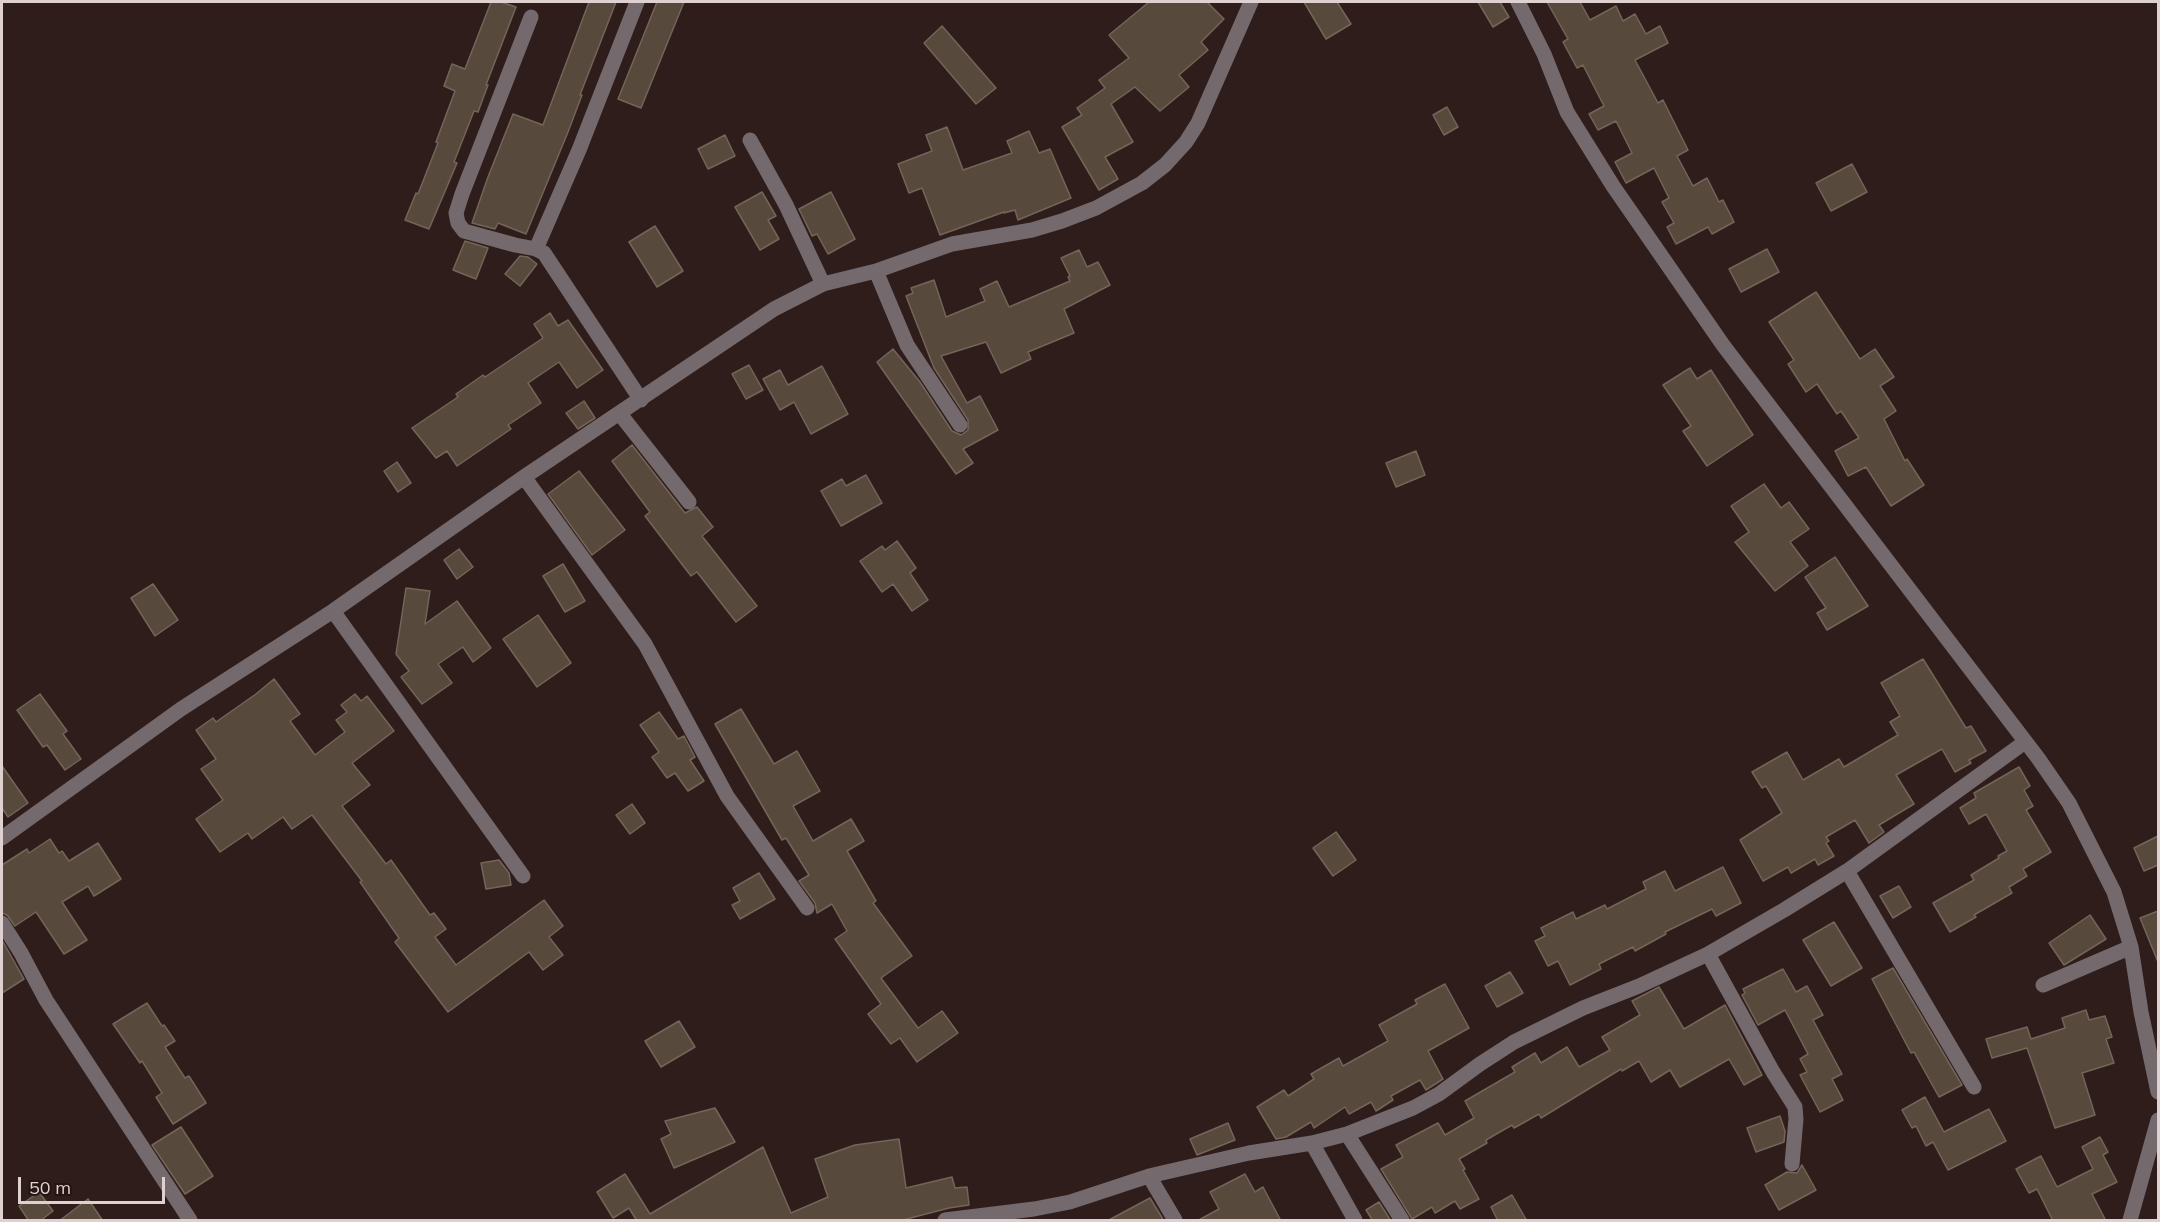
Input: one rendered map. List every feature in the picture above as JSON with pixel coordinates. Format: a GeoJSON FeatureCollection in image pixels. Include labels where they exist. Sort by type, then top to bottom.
{"type":"FeatureCollection","features":[{"type":"Feature","properties":{"kind":"street"},"geometry":{"type":"LineString","coordinates":[[536,249],[579,150],[637,2]]}},
{"type":"Feature","properties":{"kind":"street"},"geometry":{"type":"LineString","coordinates":[[2,838],[181,709],[333,611],[524,477],[774,309],[823,284],[876,272],[952,244],[1032,230],[1062,221],[1096,208],[1142,183],[1165,165],[1186,142],[1198,123],[1251,2]]}},
{"type":"Feature","properties":{"kind":"street"},"geometry":{"type":"LineString","coordinates":[[1518,2],[1544,54],[1567,112],[1612,186],[1723,345],[2038,758],[2069,803],[2114,892],[2132,947],[2141,1012],[2158,1092]]}},
{"type":"Feature","properties":{"kind":"street"},"geometry":{"type":"LineString","coordinates":[[531,17],[456,213],[458,223],[464,231],[536,249],[544,254],[641,400]]}},
{"type":"Feature","properties":{"kind":"street"},"geometry":{"type":"LineString","coordinates":[[750,140],[786,206],[823,284]]}},
{"type":"Feature","properties":{"kind":"street"},"geometry":{"type":"LineString","coordinates":[[876,272],[907,345],[960,425]]}},
{"type":"Feature","properties":{"kind":"street"},"geometry":{"type":"LineString","coordinates":[[620,414],[689,502]]}},
{"type":"Feature","properties":{"kind":"street"},"geometry":{"type":"LineString","coordinates":[[524,477],[645,644],[727,796],[807,908]]}},
{"type":"Feature","properties":{"kind":"street"},"geometry":{"type":"LineString","coordinates":[[333,611],[523,876]]}},
{"type":"Feature","properties":{"kind":"street"},"geometry":{"type":"LineString","coordinates":[[945,1221],[1070,1202],[1149,1176],[1347,1134],[1413,1108],[1439,1094],[1480,1064],[1551,1023],[1708,954],[1847,871],[2025,742]]}},
{"type":"Feature","properties":{"kind":"street"},"geometry":{"type":"LineString","coordinates":[[1847,871],[1974,1087]]}},
{"type":"Feature","properties":{"kind":"street"},"geometry":{"type":"LineString","coordinates":[[2,923],[46,1000],[190,1221]]}},
{"type":"Feature","properties":{"kind":"street"},"geometry":{"type":"LineString","coordinates":[[2043,985],[2132,947]]}},
{"type":"Feature","properties":{"kind":"street"},"geometry":{"type":"LineString","coordinates":[[1708,954],[1773,1072],[1795,1107],[1792,1164]]}},
{"type":"Feature","properties":{"kind":"street"},"geometry":{"type":"LineString","coordinates":[[2130,1221],[2158,1120]]}},
{"type":"Feature","properties":{"kind":"street"},"geometry":{"type":"LineString","coordinates":[[1347,1134],[1402,1221]]}},
{"type":"Feature","properties":{"kind":"street"},"geometry":{"type":"LineString","coordinates":[[1312,1143],[1355,1221]]}},
{"type":"Feature","properties":{"kind":"street"},"geometry":{"type":"LineString","coordinates":[[1149,1176],[1175,1221]]}},
{"type":"Feature","properties":{"kind":"building"},"geometry":{"type":"Polygon","coordinates":[[[491,2],[501,2],[516,7],[478,112],[474,111],[454,162],[457,163],[429,229],[405,220],[438,143],[436,142],[455,91],[444,86],[452,64],[465,69],[491,2]]]}},
{"type":"Feature","properties":{"kind":"building"},"geometry":{"type":"Polygon","coordinates":[[[589,2],[616,2],[568,132],[526,234],[498,223],[495,229],[472,223],[513,114],[543,125],[589,2]]]}},
{"type":"Feature","properties":{"kind":"building"},"geometry":{"type":"Polygon","coordinates":[[[657,2],[684,2],[641,108],[618,99],[657,2]]]}},
{"type":"Feature","properties":{"kind":"building"},"geometry":{"type":"Polygon","coordinates":[[[1149,2],[1207,2],[1224,19],[1201,42],[1208,50],[1179,75],[1189,87],[1160,111],[1135,87],[1111,104],[1133,142],[1105,157],[1118,179],[1099,190],[1062,127],[1082,115],[1077,108],[1105,88],[1099,80],[1129,58],[1109,35],[1149,2]]]}},
{"type":"Feature","properties":{"kind":"building"},"geometry":{"type":"Polygon","coordinates":[[[1304,2],[1337,2],[1351,24],[1326,39],[1304,2]]]}},
{"type":"Feature","properties":{"kind":"building"},"geometry":{"type":"Polygon","coordinates":[[[1478,2],[1500,2],[1509,17],[1493,27],[1478,2]]]}},
{"type":"Feature","properties":{"kind":"building"},"geometry":{"type":"Polygon","coordinates":[[[1547,2],[1580,2],[1590,20],[1616,6],[1623,21],[1635,14],[1646,34],[1660,26],[1668,43],[1635,60],[1658,103],[1663,100],[1688,150],[1677,156],[1693,186],[1707,178],[1719,202],[1723,200],[1734,222],[1712,234],[1708,227],[1676,244],[1667,227],[1674,223],[1662,202],[1669,198],[1654,168],[1626,183],[1615,162],[1632,153],[1616,121],[1598,130],[1589,114],[1604,106],[1583,65],[1577,68],[1563,42],[1568,39],[1547,2]]]}},
{"type":"Feature","properties":{"kind":"building"},"geometry":{"type":"Polygon","coordinates":[[[942,26],[996,88],[976,104],[924,43],[942,26]]]}},
{"type":"Feature","properties":{"kind":"building"},"geometry":{"type":"Polygon","coordinates":[[[1447,107],[1458,127],[1444,135],[1433,115],[1447,107]]]}},
{"type":"Feature","properties":{"kind":"building"},"geometry":{"type":"Polygon","coordinates":[[[947,127],[963,170],[1012,153],[1007,141],[1029,131],[1039,153],[1050,149],[1071,198],[1018,220],[1015,210],[1004,212],[940,235],[922,188],[909,193],[898,164],[932,151],[926,135],[947,127]]]}},
{"type":"Feature","properties":{"kind":"building"},"geometry":{"type":"Polygon","coordinates":[[[725,135],[735,156],[708,169],[698,149],[725,135]]]}},
{"type":"Feature","properties":{"kind":"building"},"geometry":{"type":"Polygon","coordinates":[[[1852,164],[1867,192],[1831,211],[1816,183],[1852,164]]]}},
{"type":"Feature","properties":{"kind":"building"},"geometry":{"type":"Polygon","coordinates":[[[762,192],[776,216],[768,220],[779,239],[760,250],[735,207],[762,192]]]}},
{"type":"Feature","properties":{"kind":"building"},"geometry":{"type":"Polygon","coordinates":[[[831,192],[855,239],[828,254],[817,234],[812,236],[799,209],[831,192]]]}},
{"type":"Feature","properties":{"kind":"building"},"geometry":{"type":"Polygon","coordinates":[[[655,226],[683,271],[657,287],[629,242],[655,226]]]}},
{"type":"Feature","properties":{"kind":"building"},"geometry":{"type":"Polygon","coordinates":[[[465,241],[488,248],[476,279],[453,270],[465,241]]]}},
{"type":"Feature","properties":{"kind":"building"},"geometry":{"type":"Polygon","coordinates":[[[1767,249],[1779,272],[1741,292],[1729,269],[1767,249]]]}},
{"type":"Feature","properties":{"kind":"building"},"geometry":{"type":"Polygon","coordinates":[[[1079,250],[1087,267],[1098,262],[1110,285],[1064,309],[1074,333],[1028,352],[1031,359],[1001,373],[986,342],[941,356],[967,403],[980,396],[998,430],[963,449],[973,463],[956,474],[877,362],[893,349],[920,382],[952,431],[961,435],[968,430],[968,420],[934,368],[906,296],[913,293],[911,288],[934,280],[946,317],[985,301],[980,289],[997,281],[1009,307],[1070,281],[1068,277],[1070,276],[1061,258],[1079,250]]]}},
{"type":"Feature","properties":{"kind":"building"},"geometry":{"type":"Polygon","coordinates":[[[520,256],[528,257],[537,264],[520,286],[505,274],[520,256]]]}},
{"type":"Feature","properties":{"kind":"building"},"geometry":{"type":"Polygon","coordinates":[[[1816,292],[1860,359],[1875,349],[1894,377],[1880,386],[1896,411],[1884,419],[1905,461],[1907,459],[1924,485],[1891,506],[1866,467],[1848,476],[1835,451],[1859,438],[1841,411],[1837,414],[1817,384],[1806,392],[1788,364],[1794,360],[1769,322],[1816,292]]]}},
{"type":"Feature","properties":{"kind":"building"},"geometry":{"type":"Polygon","coordinates":[[[550,313],[558,326],[568,320],[603,370],[577,388],[559,362],[528,383],[541,403],[508,425],[511,429],[457,466],[447,451],[436,458],[412,428],[458,397],[456,394],[483,375],[485,377],[543,338],[534,324],[550,313]]]}},
{"type":"Feature","properties":{"kind":"building"},"geometry":{"type":"Polygon","coordinates":[[[749,365],[763,390],[746,399],[732,374],[749,365]]]}},
{"type":"Feature","properties":{"kind":"building"},"geometry":{"type":"Polygon","coordinates":[[[822,366],[848,414],[811,434],[794,402],[780,410],[763,379],[780,370],[788,385],[822,366]]]}},
{"type":"Feature","properties":{"kind":"building"},"geometry":{"type":"Polygon","coordinates":[[[1690,368],[1697,379],[1711,370],[1753,435],[1707,466],[1683,431],[1691,426],[1663,385],[1690,368]]]}},
{"type":"Feature","properties":{"kind":"building"},"geometry":{"type":"Polygon","coordinates":[[[584,401],[595,418],[578,429],[566,413],[584,401]]]}},
{"type":"Feature","properties":{"kind":"building"},"geometry":{"type":"Polygon","coordinates":[[[632,445],[685,513],[697,507],[713,527],[702,536],[757,606],[736,622],[697,572],[691,576],[645,516],[650,512],[612,461],[632,445]]]}},
{"type":"Feature","properties":{"kind":"building"},"geometry":{"type":"Polygon","coordinates":[[[1416,451],[1425,475],[1396,487],[1386,463],[1416,451]]]}},
{"type":"Feature","properties":{"kind":"building"},"geometry":{"type":"Polygon","coordinates":[[[397,462],[411,483],[398,492],[384,471],[397,462]]]}},
{"type":"Feature","properties":{"kind":"building"},"geometry":{"type":"Polygon","coordinates":[[[579,471],[625,530],[592,555],[548,494],[579,471]]]}},
{"type":"Feature","properties":{"kind":"building"},"geometry":{"type":"Polygon","coordinates":[[[866,475],[882,503],[841,526],[821,491],[842,479],[846,486],[866,475]]]}},
{"type":"Feature","properties":{"kind":"building"},"geometry":{"type":"Polygon","coordinates":[[[1764,484],[1781,508],[1789,502],[1809,529],[1790,542],[1808,566],[1775,591],[1735,542],[1749,532],[1731,506],[1764,484]]]}},
{"type":"Feature","properties":{"kind":"building"},"geometry":{"type":"Polygon","coordinates":[[[897,541],[916,568],[910,573],[928,600],[912,611],[893,584],[882,592],[860,561],[882,546],[885,550],[897,541]]]}},
{"type":"Feature","properties":{"kind":"building"},"geometry":{"type":"Polygon","coordinates":[[[459,549],[473,567],[457,579],[444,560],[459,549]]]}},
{"type":"Feature","properties":{"kind":"building"},"geometry":{"type":"Polygon","coordinates":[[[1835,557],[1868,606],[1827,630],[1817,613],[1826,608],[1805,577],[1835,557]]]}},
{"type":"Feature","properties":{"kind":"building"},"geometry":{"type":"Polygon","coordinates":[[[563,564],[585,601],[565,612],[543,576],[563,564]]]}},
{"type":"Feature","properties":{"kind":"building"},"geometry":{"type":"Polygon","coordinates":[[[153,584],[178,620],[155,636],[131,598],[153,584]]]}},
{"type":"Feature","properties":{"kind":"building"},"geometry":{"type":"Polygon","coordinates":[[[406,588],[430,591],[425,624],[457,601],[491,648],[473,662],[463,647],[438,664],[452,683],[422,704],[401,677],[409,671],[396,654],[406,588]]]}},
{"type":"Feature","properties":{"kind":"building"},"geometry":{"type":"Polygon","coordinates":[[[538,615],[571,663],[537,687],[503,639],[538,615]]]}},
{"type":"Feature","properties":{"kind":"building"},"geometry":{"type":"Polygon","coordinates":[[[1923,659],[1966,728],[1971,726],[1986,751],[1969,760],[1971,763],[1955,772],[1942,749],[1896,775],[1914,804],[1879,825],[1884,832],[1869,843],[1855,820],[1826,837],[1829,841],[1826,843],[1834,856],[1818,865],[1815,859],[1791,873],[1788,867],[1763,881],[1740,840],[1782,813],[1766,786],[1762,788],[1752,772],[1787,752],[1803,780],[1839,759],[1844,767],[1898,735],[1890,722],[1900,716],[1881,683],[1923,659]]]}},
{"type":"Feature","properties":{"kind":"building"},"geometry":{"type":"Polygon","coordinates":[[[274,679],[300,714],[290,721],[315,755],[345,732],[336,720],[347,712],[341,705],[355,694],[361,701],[367,696],[394,731],[352,763],[370,785],[342,806],[386,864],[391,860],[430,915],[434,913],[446,929],[435,937],[456,965],[544,900],[563,926],[549,937],[563,955],[543,970],[529,952],[448,1012],[395,942],[399,938],[360,882],[362,881],[312,815],[292,829],[283,817],[252,839],[248,833],[220,852],[196,819],[223,800],[201,769],[216,759],[196,730],[213,718],[216,722],[274,679]]]}},
{"type":"Feature","properties":{"kind":"building"},"geometry":{"type":"Polygon","coordinates":[[[40,694],[67,731],[63,734],[81,759],[65,770],[47,745],[43,747],[17,710],[40,694]]]}},
{"type":"Feature","properties":{"kind":"building"},"geometry":{"type":"Polygon","coordinates":[[[741,709],[774,764],[797,751],[820,791],[793,806],[813,841],[851,819],[864,841],[847,851],[876,901],[873,903],[912,956],[881,978],[918,1028],[942,1011],[958,1033],[917,1062],[900,1038],[891,1044],[868,1014],[881,1004],[835,939],[847,931],[832,904],[817,913],[815,903],[799,881],[809,875],[786,838],[782,840],[715,724],[741,709]]]}},
{"type":"Feature","properties":{"kind":"building"},"geometry":{"type":"Polygon","coordinates":[[[659,712],[678,739],[684,736],[695,757],[690,760],[704,781],[688,791],[675,773],[667,778],[652,757],[659,752],[640,725],[659,712]]]}},
{"type":"Feature","properties":{"kind":"building"},"geometry":{"type":"Polygon","coordinates":[[[2,766],[28,803],[8,817],[2,808],[2,766]]]}},
{"type":"Feature","properties":{"kind":"building"},"geometry":{"type":"Polygon","coordinates":[[[2019,767],[2030,786],[2024,790],[2033,806],[2026,810],[2051,852],[2023,869],[2027,876],[2009,887],[2012,893],[1950,932],[1933,903],[1974,880],[1971,875],[2007,851],[1986,814],[1969,824],[1960,808],[1976,798],[1974,793],[2019,767]]]}},
{"type":"Feature","properties":{"kind":"building"},"geometry":{"type":"Polygon","coordinates":[[[632,804],[645,823],[630,834],[616,815],[632,804]]]}},
{"type":"Feature","properties":{"kind":"building"},"geometry":{"type":"Polygon","coordinates":[[[1336,832],[1356,860],[1333,876],[1313,848],[1336,832]]]}},
{"type":"Feature","properties":{"kind":"building"},"geometry":{"type":"Polygon","coordinates":[[[2158,836],[2158,865],[2144,871],[2134,848],[2158,836]]]}},
{"type":"Feature","properties":{"kind":"building"},"geometry":{"type":"Polygon","coordinates":[[[50,839],[59,853],[62,851],[69,861],[98,843],[121,879],[94,896],[88,886],[62,902],[87,940],[64,954],[36,912],[15,926],[7,915],[2,913],[2,865],[27,849],[29,853],[50,839]]]}},
{"type":"Feature","properties":{"kind":"building"},"geometry":{"type":"Polygon","coordinates":[[[499,860],[509,873],[511,885],[486,889],[481,863],[499,860]]]}},
{"type":"Feature","properties":{"kind":"building"},"geometry":{"type":"Polygon","coordinates":[[[1723,867],[1741,903],[1716,916],[1712,909],[1665,932],[1666,934],[1635,951],[1633,947],[1599,964],[1601,969],[1570,985],[1558,961],[1548,966],[1535,941],[1545,936],[1541,928],[1573,912],[1576,919],[1605,905],[1607,909],[1646,889],[1643,882],[1665,871],[1675,891],[1723,867]]]}},
{"type":"Feature","properties":{"kind":"building"},"geometry":{"type":"Polygon","coordinates":[[[759,873],[775,899],[740,919],[732,905],[740,901],[733,888],[759,873]]]}},
{"type":"Feature","properties":{"kind":"building"},"geometry":{"type":"Polygon","coordinates":[[[1899,886],[1911,907],[1893,918],[1880,896],[1899,886]]]}},
{"type":"Feature","properties":{"kind":"building"},"geometry":{"type":"Polygon","coordinates":[[[2158,911],[2158,962],[2140,918],[2158,911]]]}},
{"type":"Feature","properties":{"kind":"building"},"geometry":{"type":"Polygon","coordinates":[[[2090,915],[2106,939],[2064,965],[2049,943],[2090,915]]]}},
{"type":"Feature","properties":{"kind":"building"},"geometry":{"type":"Polygon","coordinates":[[[1834,922],[1862,968],[1831,986],[1803,940],[1834,922]]]}},
{"type":"Feature","properties":{"kind":"building"},"geometry":{"type":"Polygon","coordinates":[[[2,940],[24,979],[2,993],[2,940]]]}},
{"type":"Feature","properties":{"kind":"building"},"geometry":{"type":"Polygon","coordinates":[[[1893,968],[1962,1085],[1939,1097],[1914,1052],[1911,1053],[1872,979],[1893,968]]]}},
{"type":"Feature","properties":{"kind":"building"},"geometry":{"type":"Polygon","coordinates":[[[1783,969],[1796,992],[1807,986],[1823,1015],[1813,1020],[1842,1074],[1832,1079],[1843,1100],[1820,1112],[1800,1075],[1807,1072],[1800,1059],[1808,1054],[1785,1010],[1758,1025],[1742,995],[1745,993],[1743,989],[1783,969]]]}},
{"type":"Feature","properties":{"kind":"building"},"geometry":{"type":"Polygon","coordinates":[[[1510,972],[1523,993],[1497,1007],[1485,986],[1510,972]]]}},
{"type":"Feature","properties":{"kind":"building"},"geometry":{"type":"Polygon","coordinates":[[[1445,984],[1469,1028],[1428,1051],[1443,1079],[1426,1090],[1420,1080],[1391,1096],[1393,1100],[1376,1111],[1371,1102],[1349,1114],[1345,1107],[1314,1128],[1311,1122],[1286,1137],[1276,1139],[1257,1107],[1284,1090],[1288,1096],[1314,1079],[1311,1074],[1339,1058],[1343,1066],[1388,1041],[1379,1025],[1417,1004],[1415,1000],[1445,984]]]}},
{"type":"Feature","properties":{"kind":"building"},"geometry":{"type":"Polygon","coordinates":[[[1659,987],[1684,1029],[1725,1005],[1762,1075],[1744,1085],[1729,1059],[1680,1087],[1670,1070],[1651,1082],[1639,1061],[1622,1071],[1621,1069],[1541,1118],[1539,1114],[1514,1128],[1512,1125],[1486,1140],[1487,1143],[1459,1159],[1479,1199],[1460,1209],[1455,1201],[1435,1213],[1432,1207],[1412,1219],[1381,1169],[1403,1157],[1396,1145],[1438,1123],[1445,1135],[1474,1118],[1465,1101],[1515,1072],[1512,1067],[1535,1053],[1541,1063],[1567,1047],[1579,1067],[1610,1050],[1602,1037],[1640,1015],[1632,1001],[1659,987]]]}},
{"type":"Feature","properties":{"kind":"building"},"geometry":{"type":"Polygon","coordinates":[[[147,1003],[175,1041],[165,1047],[185,1078],[189,1076],[206,1103],[173,1124],[156,1097],[162,1093],[142,1061],[140,1063],[113,1024],[147,1003]]]}},
{"type":"Feature","properties":{"kind":"building"},"geometry":{"type":"Polygon","coordinates":[[[2086,1010],[2089,1020],[2105,1016],[2112,1037],[2106,1039],[2114,1063],[2082,1073],[2095,1115],[2055,1128],[2027,1048],[1992,1058],[1986,1039],[2027,1027],[2031,1039],[2065,1028],[2062,1018],[2086,1010]]]}},
{"type":"Feature","properties":{"kind":"building"},"geometry":{"type":"Polygon","coordinates":[[[679,1021],[695,1047],[661,1067],[645,1041],[679,1021]]]}},
{"type":"Feature","properties":{"kind":"building"},"geometry":{"type":"Polygon","coordinates":[[[1925,1097],[1944,1132],[1989,1109],[2006,1141],[1948,1170],[1933,1142],[1926,1146],[1916,1126],[1912,1128],[1902,1110],[1925,1097]]]}},
{"type":"Feature","properties":{"kind":"building"},"geometry":{"type":"Polygon","coordinates":[[[715,1108],[735,1142],[674,1168],[661,1139],[671,1134],[665,1121],[715,1108]]]}},
{"type":"Feature","properties":{"kind":"building"},"geometry":{"type":"Polygon","coordinates":[[[1780,1116],[1785,1131],[1784,1142],[1756,1152],[1747,1128],[1780,1116]]]}},
{"type":"Feature","properties":{"kind":"building"},"geometry":{"type":"Polygon","coordinates":[[[1228,1123],[1235,1140],[1197,1155],[1190,1139],[1228,1123]]]}},
{"type":"Feature","properties":{"kind":"building"},"geometry":{"type":"Polygon","coordinates":[[[181,1127],[213,1176],[185,1194],[152,1145],[181,1127]]]}},
{"type":"Feature","properties":{"kind":"building"},"geometry":{"type":"Polygon","coordinates":[[[2100,1137],[2108,1152],[2103,1155],[2117,1182],[2092,1194],[2106,1221],[2053,1221],[2037,1189],[2029,1193],[2016,1169],[2041,1156],[2057,1187],[2093,1169],[2082,1147],[2100,1137]]]}},
{"type":"Feature","properties":{"kind":"building"},"geometry":{"type":"Polygon","coordinates":[[[899,1139],[906,1188],[952,1177],[955,1188],[967,1187],[969,1205],[899,1221],[637,1221],[629,1208],[613,1218],[597,1192],[625,1174],[650,1214],[763,1147],[791,1213],[828,1197],[815,1159],[855,1145],[899,1139]]]}},
{"type":"Feature","properties":{"kind":"building"},"geometry":{"type":"Polygon","coordinates":[[[1802,1165],[1816,1190],[1779,1210],[1765,1185],[1787,1172],[1797,1173],[1802,1165]]]}},
{"type":"Feature","properties":{"kind":"building"},"geometry":{"type":"Polygon","coordinates":[[[1245,1174],[1255,1192],[1263,1187],[1281,1221],[1197,1221],[1219,1209],[1210,1192],[1245,1174]]]}},
{"type":"Feature","properties":{"kind":"building"},"geometry":{"type":"Polygon","coordinates":[[[39,1192],[53,1211],[40,1221],[29,1221],[19,1206],[39,1192]]]}},
{"type":"Feature","properties":{"kind":"building"},"geometry":{"type":"Polygon","coordinates":[[[1512,1195],[1527,1221],[1498,1221],[1491,1207],[1512,1195]]]}},
{"type":"Feature","properties":{"kind":"building"},"geometry":{"type":"Polygon","coordinates":[[[1150,1198],[1164,1221],[1107,1221],[1135,1206],[1150,1198]]]}},
{"type":"Feature","properties":{"kind":"building"},"geometry":{"type":"Polygon","coordinates":[[[88,1199],[103,1221],[59,1221],[88,1199]]]}},
{"type":"Feature","properties":{"kind":"building"},"geometry":{"type":"Polygon","coordinates":[[[1379,1202],[1391,1221],[1373,1221],[1366,1210],[1379,1202]]]}}]}
